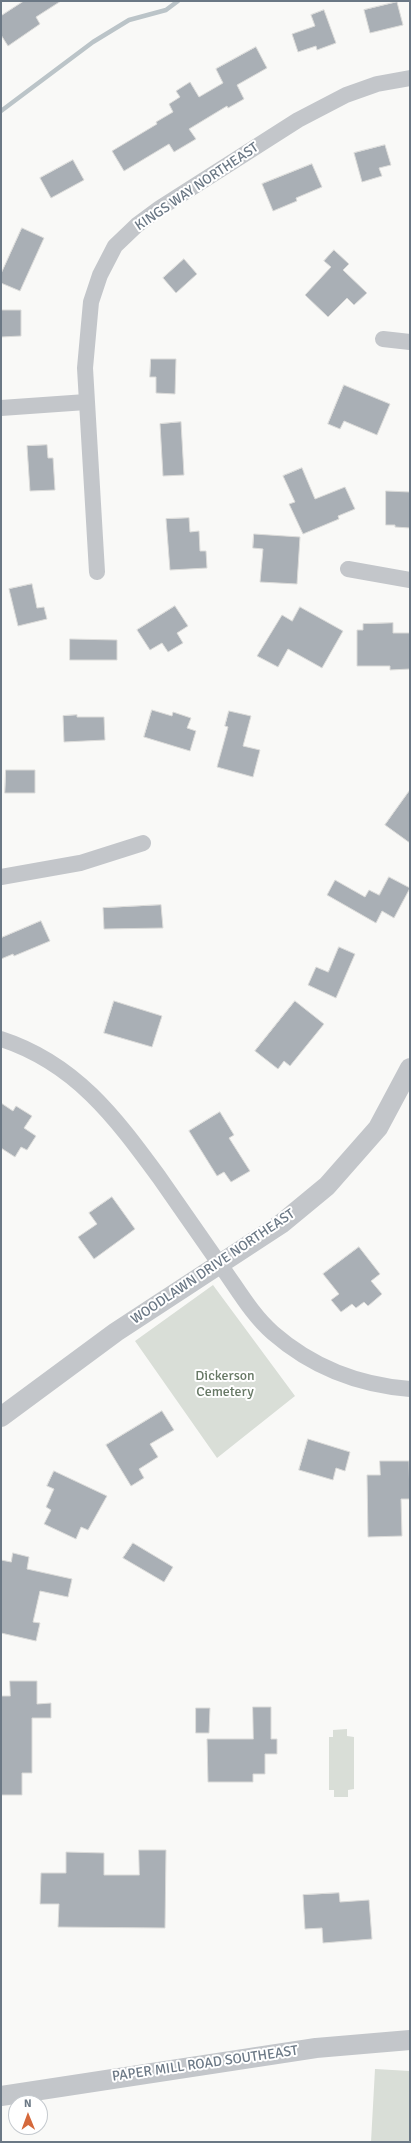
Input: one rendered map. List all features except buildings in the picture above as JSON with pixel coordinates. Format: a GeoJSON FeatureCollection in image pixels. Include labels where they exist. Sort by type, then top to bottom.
{"type":"FeatureCollection","features":[{"type":"Feature","properties":{"kind":"street","name":"KINGS WAY NORTHEAST"},"geometry":{"type":"LineString","coordinates":[[97,572],[85,368],[91,302],[100,275],[115,246],[137,225],[160,208],[298,120],[346,94],[377,84],[410,78]]}},
{"type":"Feature","properties":{"kind":"street"},"geometry":{"type":"LineString","coordinates":[[383,339],[410,342]]}},
{"type":"Feature","properties":{"kind":"street"},"geometry":{"type":"LineString","coordinates":[[1,408],[86,402]]}},
{"type":"Feature","properties":{"kind":"street"},"geometry":{"type":"LineString","coordinates":[[348,569],[410,580]]}},
{"type":"Feature","properties":{"kind":"street"},"geometry":{"type":"LineString","coordinates":[[1,877],[80,863],[143,843]]}},
{"type":"Feature","properties":{"kind":"street"},"geometry":{"type":"LineString","coordinates":[[1,1039],[17,1044],[46,1058],[83,1085],[106,1108],[133,1141],[247,1303],[272,1332],[303,1355],[334,1372],[354,1379],[388,1387],[410,1389]]}},
{"type":"Feature","properties":{"kind":"street","name":"WOODLAWN DRIVE NORTHEAST"},"geometry":{"type":"LineString","coordinates":[[1,1417],[116,1332],[281,1224],[327,1186],[378,1128],[410,1068]]}},
{"type":"Feature","properties":{"kind":"street","name":"PAPER MILL ROAD SOUTHEAST"},"geometry":{"type":"LineString","coordinates":[[1,2096],[316,2048],[410,2040]]}},
{"type":"Feature","properties":{"kind":"green space","name":"Dickerson Cemetery"},"geometry":{"type":"Polygon","coordinates":[[[213,1285],[295,1396],[217,1458],[135,1341],[213,1285]]]}},
{"type":"Feature","properties":{"kind":"green space"},"geometry":{"type":"Polygon","coordinates":[[[347,1729],[347,1736],[354,1737],[354,1789],[348,1790],[348,1797],[334,1797],[334,1790],[329,1790],[329,1737],[333,1737],[333,1730],[347,1729]]]}},
{"type":"Feature","properties":{"kind":"green space"},"geometry":{"type":"Polygon","coordinates":[[[375,2069],[410,2071],[410,2142],[371,2142],[375,2069]]]}},
{"type":"Feature","properties":{"kind":"waterway"},"geometry":{"type":"LineString","coordinates":[[1,111],[93,42],[129,20],[166,10],[178,1]]}}]}
